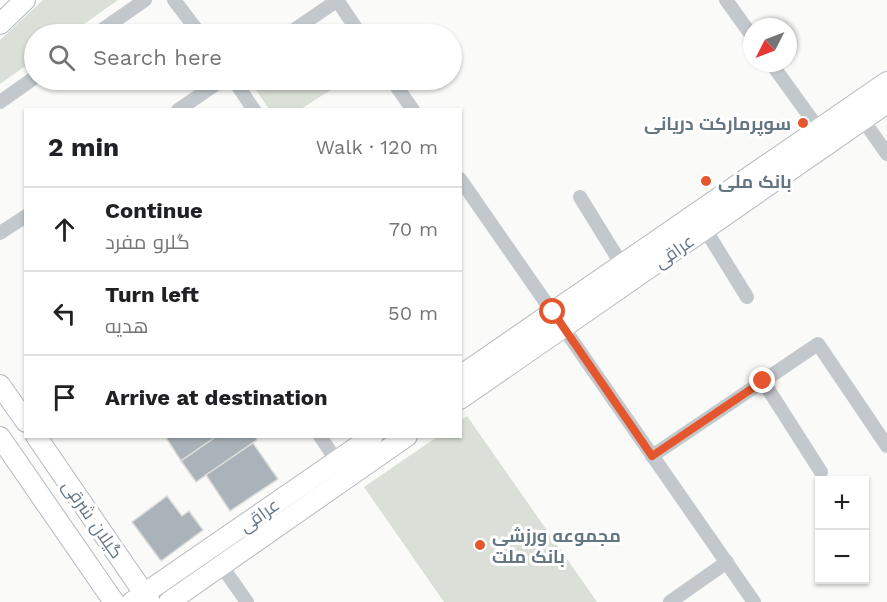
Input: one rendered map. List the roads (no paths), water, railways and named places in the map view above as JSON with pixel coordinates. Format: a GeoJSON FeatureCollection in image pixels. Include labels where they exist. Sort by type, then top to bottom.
{"type":"FeatureCollection","features":[{"type":"Feature","properties":{"kind":"main road"},"geometry":{"type":"LineString","coordinates":[[0,24],[25,0]]}},
{"type":"Feature","properties":{"kind":"main road","name":"عراقی"},"geometry":{"type":"LineString","coordinates":[[462,375],[558,320],[705,230],[824,136],[887,82]]}},
{"type":"Feature","properties":{"kind":"main road","name":"عراقی"},"geometry":{"type":"LineString","coordinates":[[462,397],[622,265],[824,136],[863,120],[887,103]]}},
{"type":"Feature","properties":{"kind":"main road"},"geometry":{"type":"LineString","coordinates":[[0,385],[24,419]]}},
{"type":"Feature","properties":{"kind":"main road"},"geometry":{"type":"LineString","coordinates":[[3,441],[24,433]]}},
{"type":"Feature","properties":{"kind":"main road","name":"گیلان شرقی"},"geometry":{"type":"LineString","coordinates":[[37,438],[125,565],[143,599]]}},
{"type":"Feature","properties":{"kind":"main road","name":"عراقی"},"geometry":{"type":"LineString","coordinates":[[143,599],[370,438]]}},
{"type":"Feature","properties":{"kind":"main road","name":"عراقی"},"geometry":{"type":"LineString","coordinates":[[169,602],[404,438]]}},
{"type":"Feature","properties":{"kind":"main road","name":"گیلان شرقی"},"geometry":{"type":"LineString","coordinates":[[3,441],[114,602]]}},
{"type":"Feature","properties":{"kind":"main road"},"geometry":{"type":"LineString","coordinates":[[100,582],[125,565]]}},
{"type":"Feature","properties":{"kind":"street"},"geometry":{"type":"LineString","coordinates":[[110,24],[145,0]]}},
{"type":"Feature","properties":{"kind":"street"},"geometry":{"type":"LineString","coordinates":[[174,0],[192,24]]}},
{"type":"Feature","properties":{"kind":"street"},"geometry":{"type":"LineString","coordinates":[[302,24],[337,0],[353,24]]}},
{"type":"Feature","properties":{"kind":"street"},"geometry":{"type":"LineString","coordinates":[[726,0],[743,24]]}},
{"type":"Feature","properties":{"kind":"street"},"geometry":{"type":"LineString","coordinates":[[778,72],[824,136]]}},
{"type":"Feature","properties":{"kind":"street"},"geometry":{"type":"LineString","coordinates":[[0,102],[24,85]]}},
{"type":"Feature","properties":{"kind":"street"},"geometry":{"type":"LineString","coordinates":[[181,108],[207,90]]}},
{"type":"Feature","properties":{"kind":"street"},"geometry":{"type":"LineString","coordinates":[[241,90],[253,108]]}},
{"type":"Feature","properties":{"kind":"street"},"geometry":{"type":"LineString","coordinates":[[399,90],[411,108]]}},
{"type":"Feature","properties":{"kind":"street"},"geometry":{"type":"LineString","coordinates":[[863,120],[887,153]]}},
{"type":"Feature","properties":{"kind":"street"},"geometry":{"type":"LineString","coordinates":[[462,182],[751,598],[736,602]]}},
{"type":"Feature","properties":{"kind":"street"},"geometry":{"type":"LineString","coordinates":[[580,197],[622,265]]}},
{"type":"Feature","properties":{"kind":"street"},"geometry":{"type":"LineString","coordinates":[[0,233],[24,217]]}},
{"type":"Feature","properties":{"kind":"street"},"geometry":{"type":"LineString","coordinates":[[705,230],[747,297]]}},
{"type":"Feature","properties":{"kind":"street"},"geometry":{"type":"LineString","coordinates":[[652,456],[818,344],[887,446]]}},
{"type":"Feature","properties":{"kind":"street"},"geometry":{"type":"LineString","coordinates":[[763,381],[821,472]]}},
{"type":"Feature","properties":{"kind":"street"},"geometry":{"type":"LineString","coordinates":[[321,438],[336,462]]}},
{"type":"Feature","properties":{"kind":"street"},"geometry":{"type":"LineString","coordinates":[[670,602],[727,562]]}},
{"type":"Feature","properties":{"kind":"street"},"geometry":{"type":"LineString","coordinates":[[221,566],[247,602]]}},
{"type":"Feature","properties":{"kind":"place","name":"سوپرمارکت دریانی"},"geometry":{"type":"Point","coordinates":[803,123]}},
{"type":"Feature","properties":{"kind":"place","name":"بانک ملی"},"geometry":{"type":"Point","coordinates":[706,181]}},
{"type":"Feature","properties":{"kind":"place","name":"مجموعه ورزشی بانک ملت"},"geometry":{"type":"Point","coordinates":[480,545]}}]}
